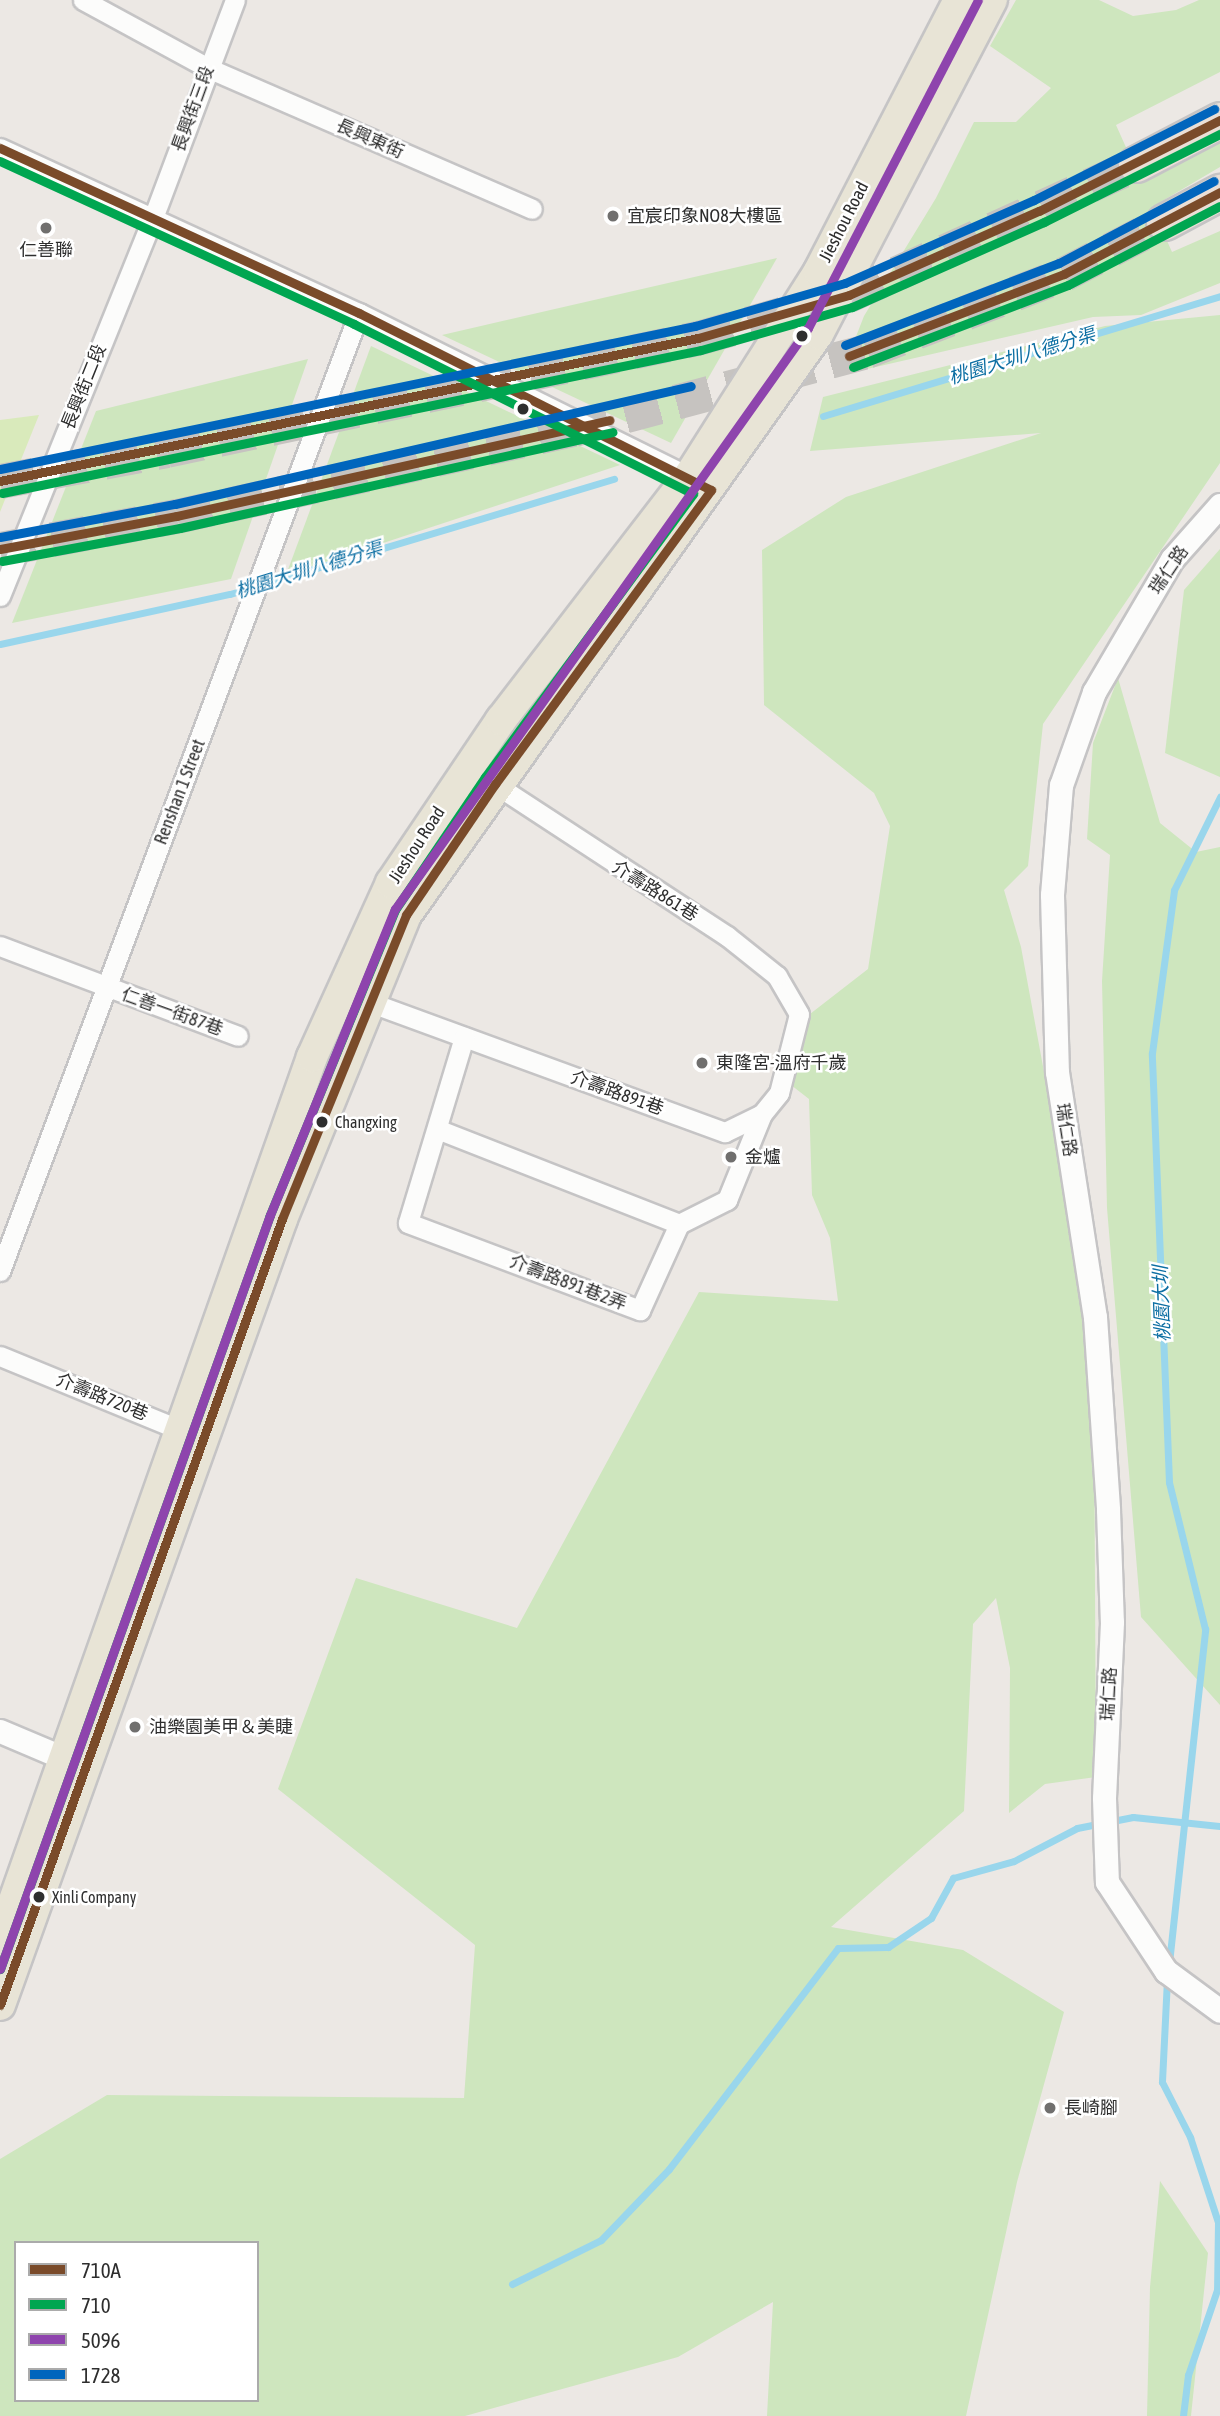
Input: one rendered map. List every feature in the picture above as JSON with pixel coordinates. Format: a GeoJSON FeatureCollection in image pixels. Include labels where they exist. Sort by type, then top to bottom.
{"type":"FeatureCollection","features":[{"type":"Feature","properties":{"kind":"highway"},"geometry":{"type":"LineString","coordinates":[[1136,164],[1220,120]]}},
{"type":"Feature","properties":{"kind":"highway"},"geometry":{"type":"LineString","coordinates":[[1164,222],[1220,192]]}},
{"type":"Feature","properties":{"kind":"main road","name":"Jieshou Road"},"geometry":{"type":"LineString","coordinates":[[192,1435],[406,915],[700,483],[819,271],[959,0]]}},
{"type":"Feature","properties":{"kind":"main road","name":"Jieshou Road"},"geometry":{"type":"LineString","coordinates":[[0,2005],[75,1763],[192,1435],[312,1057],[391,883],[501,720],[700,483],[818,334],[992,0]]}},
{"type":"Feature","properties":{"kind":"main road","name":"Jieshou Road"},"geometry":{"type":"LineString","coordinates":[[0,1940],[75,1763]]}},
{"type":"Feature","properties":{"kind":"street","name":"長興東街"},"geometry":{"type":"LineString","coordinates":[[83,0],[208,68],[532,209]]}},
{"type":"Feature","properties":{"kind":"street","name":"長興街三段"},"geometry":{"type":"LineString","coordinates":[[153,218],[235,0]]}},
{"type":"Feature","properties":{"kind":"street"},"geometry":{"type":"LineString","coordinates":[[0,148],[359,313],[700,483]]}},
{"type":"Feature","properties":{"kind":"street","name":"長興街二段"},"geometry":{"type":"LineString","coordinates":[[0,596],[153,218]]}},
{"type":"Feature","properties":{"kind":"street","name":"Renshan 1 Street"},"geometry":{"type":"LineString","coordinates":[[0,1271],[359,313]]}},
{"type":"Feature","properties":{"kind":"street","name":"瑞仁路"},"geometry":{"type":"LineString","coordinates":[[1220,505],[1172,559],[1094,692],[1061,785],[1052,895],[1058,1072],[1095,1317],[1108,1510],[1112,1622],[1104,1798],[1107,1882],[1138,1933],[1166,1971],[1220,2011]]}},
{"type":"Feature","properties":{"kind":"street","name":"介壽路861巷"},"geometry":{"type":"LineString","coordinates":[[495,784],[727,936],[777,976],[799,1014],[779,1093],[762,1114]]}},
{"type":"Feature","properties":{"kind":"street","name":"仁善一街87巷"},"geometry":{"type":"LineString","coordinates":[[0,946],[238,1036]]}},
{"type":"Feature","properties":{"kind":"street","name":"介壽路891巷"},"geometry":{"type":"LineString","coordinates":[[369,1002],[725,1132],[762,1114]]}},
{"type":"Feature","properties":{"kind":"street"},"geometry":{"type":"LineString","coordinates":[[464,1037],[437,1129],[679,1224],[727,1200],[762,1114]]}},
{"type":"Feature","properties":{"kind":"street","name":"介壽路891巷2弄"},"geometry":{"type":"LineString","coordinates":[[437,1129],[408,1223],[640,1310],[679,1224]]}},
{"type":"Feature","properties":{"kind":"street","name":"介壽路720巷"},"geometry":{"type":"LineString","coordinates":[[0,1356],[192,1435]]}},
{"type":"Feature","properties":{"kind":"street"},"geometry":{"type":"LineString","coordinates":[[0,1731],[75,1763]]}},
{"type":"Feature","properties":{"kind":"green space"},"geometry":{"type":"Polygon","coordinates":[[[1016,0],[1099,0],[1133,16],[1176,10],[1199,0],[1220,0],[1220,72],[1116,125],[1138,174],[1220,138],[1220,167],[1152,207],[1172,252],[1220,231],[1220,283],[1141,315],[1093,317],[841,375],[864,316],[936,198],[974,122],[1016,122],[1051,88],[990,46],[1016,0]]]}},
{"type":"Feature","properties":{"kind":"green space"},"geometry":{"type":"Polygon","coordinates":[[[777,258],[671,443],[442,335],[777,258]]]}},
{"type":"Feature","properties":{"kind":"green space"},"geometry":{"type":"Polygon","coordinates":[[[1220,315],[1220,463],[1043,724],[1028,866],[1004,890],[1021,947],[1056,1137],[1094,1398],[1096,1777],[1045,1784],[1009,1813],[1010,1668],[996,1598],[973,1624],[964,1811],[831,1927],[963,1950],[1064,2012],[1017,2182],[966,2416],[767,2416],[773,2302],[678,2357],[465,2416],[0,2416],[0,2159],[107,2095],[464,2098],[475,1945],[278,1789],[356,1578],[517,1628],[699,1292],[838,1301],[830,1238],[812,1195],[809,1099],[791,1085],[810,1014],[868,969],[890,826],[874,793],[764,705],[762,550],[846,497],[1041,433],[810,451],[823,397],[1105,326],[1220,315]]]}},
{"type":"Feature","properties":{"kind":"green space"},"geometry":{"type":"Polygon","coordinates":[[[371,346],[620,465],[286,575],[371,346]]]}},
{"type":"Feature","properties":{"kind":"green space"},"geometry":{"type":"Polygon","coordinates":[[[308,359],[231,579],[12,623],[96,411],[308,359]]]}},
{"type":"Feature","properties":{"kind":"green space"},"geometry":{"type":"Polygon","coordinates":[[[39,415],[0,512],[0,420],[39,415]]]}},
{"type":"Feature","properties":{"kind":"green space"},"geometry":{"type":"Polygon","coordinates":[[[1220,549],[1220,777],[1165,753],[1184,590],[1220,549]]]}},
{"type":"Feature","properties":{"kind":"green space"},"geometry":{"type":"Polygon","coordinates":[[[1118,678],[1160,823],[1196,852],[1220,847],[1220,1705],[1141,1617],[1107,1208],[1102,981],[1110,855],[1087,839],[1093,743],[1118,678]]]}},
{"type":"Feature","properties":{"kind":"green space"},"geometry":{"type":"Polygon","coordinates":[[[1160,2181],[1208,2253],[1191,2416],[1147,2416],[1150,2287],[1160,2181]]]}},
{"type":"Feature","properties":{"kind":"waterway","name":"桃園大圳八德分渠"},"geometry":{"type":"LineString","coordinates":[[823,416],[1220,296]]}},
{"type":"Feature","properties":{"kind":"waterway","name":"桃園大圳八德分渠"},"geometry":{"type":"LineString","coordinates":[[0,644],[230,594],[614,479]]}},
{"type":"Feature","properties":{"kind":"waterway","name":"桃園大圳"},"geometry":{"type":"LineString","coordinates":[[1169,1963],[1205,1629],[1169,1482],[1152,1053],[1174,890],[1220,797]]}},
{"type":"Feature","properties":{"kind":"waterway"},"geometry":{"type":"LineString","coordinates":[[512,2284],[601,2240],[669,2169],[838,1948],[888,1947],[931,1918],[953,1878],[1014,1861],[1077,1828],[1133,1817],[1220,1826]]}},
{"type":"Feature","properties":{"kind":"waterway"},"geometry":{"type":"LineString","coordinates":[[1167,1979],[1162,2082],[1190,2137],[1218,2222],[1217,2290],[1188,2375],[1183,2416]]}},
{"type":"Feature","properties":{"kind":"tunnel"},"geometry":{"type":"LineString","coordinates":[[0,481],[167,450],[698,338],[849,295],[1136,164]]}},
{"type":"Feature","properties":{"kind":"tunnel"},"geometry":{"type":"LineString","coordinates":[[0,549],[177,516],[574,429],[867,351],[1064,274],[1164,222]]}},
{"type":"Feature","properties":{"kind":"transit line","name":"5096"},"geometry":{"type":"LineString","coordinates":[[0,1969],[270,1215],[395,909],[808,328],[978,0]]}},
{"type":"Feature","properties":{"kind":"transit line","name":"1728"},"geometry":{"type":"LineString","coordinates":[[0,469],[695,326],[845,283],[1034,200],[1214,109]]}},
{"type":"Feature","properties":{"kind":"transit line","name":"710A"},"geometry":{"type":"LineString","coordinates":[[0,481],[698,338],[849,295],[1039,211],[1220,120]]}},
{"type":"Feature","properties":{"kind":"transit line","name":"710"},"geometry":{"type":"LineString","coordinates":[[2,493],[701,350],[852,307],[1044,222],[1220,134]]}},
{"type":"Feature","properties":{"kind":"transit line","name":"710A"},"geometry":{"type":"LineString","coordinates":[[0,148],[359,313],[711,490],[495,784],[406,915],[282,1219],[0,2005]]}},
{"type":"Feature","properties":{"kind":"transit line","name":"710"},"geometry":{"type":"LineString","coordinates":[[0,161],[354,324],[693,494],[485,777],[395,910],[270,1215],[0,1969]]}},
{"type":"Feature","properties":{"kind":"transit line","name":"1728"},"geometry":{"type":"LineString","coordinates":[[845,345],[1059,263],[1214,181]]}},
{"type":"Feature","properties":{"kind":"transit line","name":"710A"},"geometry":{"type":"LineString","coordinates":[[849,356],[1064,274],[1220,192]]}},
{"type":"Feature","properties":{"kind":"transit line","name":"710"},"geometry":{"type":"LineString","coordinates":[[853,367],[1068,285],[1220,206]]}},
{"type":"Feature","properties":{"kind":"transit line","name":"1728"},"geometry":{"type":"LineString","coordinates":[[0,537],[175,504],[691,386]]}},
{"type":"Feature","properties":{"kind":"transit line","name":"710A"},"geometry":{"type":"LineString","coordinates":[[0,549],[177,516],[609,420]]}},
{"type":"Feature","properties":{"kind":"transit line","name":"710"},"geometry":{"type":"LineString","coordinates":[[2,561],[180,528],[612,432]]}},
{"type":"Feature","properties":{"kind":"place","name":"宜宸印象NO8大樓區"},"geometry":{"type":"Point","coordinates":[613,216]}},
{"type":"Feature","properties":{"kind":"place","name":"仁善聯"},"geometry":{"type":"Point","coordinates":[46,228]}},
{"type":"Feature","properties":{"kind":"place","name":"東隆宮-溫府千歲"},"geometry":{"type":"Point","coordinates":[702,1063]}},
{"type":"Feature","properties":{"kind":"place","name":"Changxing"},"geometry":{"type":"Point","coordinates":[322,1122]}},
{"type":"Feature","properties":{"kind":"place","name":"金爐"},"geometry":{"type":"Point","coordinates":[731,1157]}},
{"type":"Feature","properties":{"kind":"place","name":"油樂園美甲＆美睫"},"geometry":{"type":"Point","coordinates":[135,1727]}},
{"type":"Feature","properties":{"kind":"place","name":"Xinli Company"},"geometry":{"type":"Point","coordinates":[39,1897]}},
{"type":"Feature","properties":{"kind":"place","name":"長崎腳"},"geometry":{"type":"Point","coordinates":[1050,2108]}}]}
